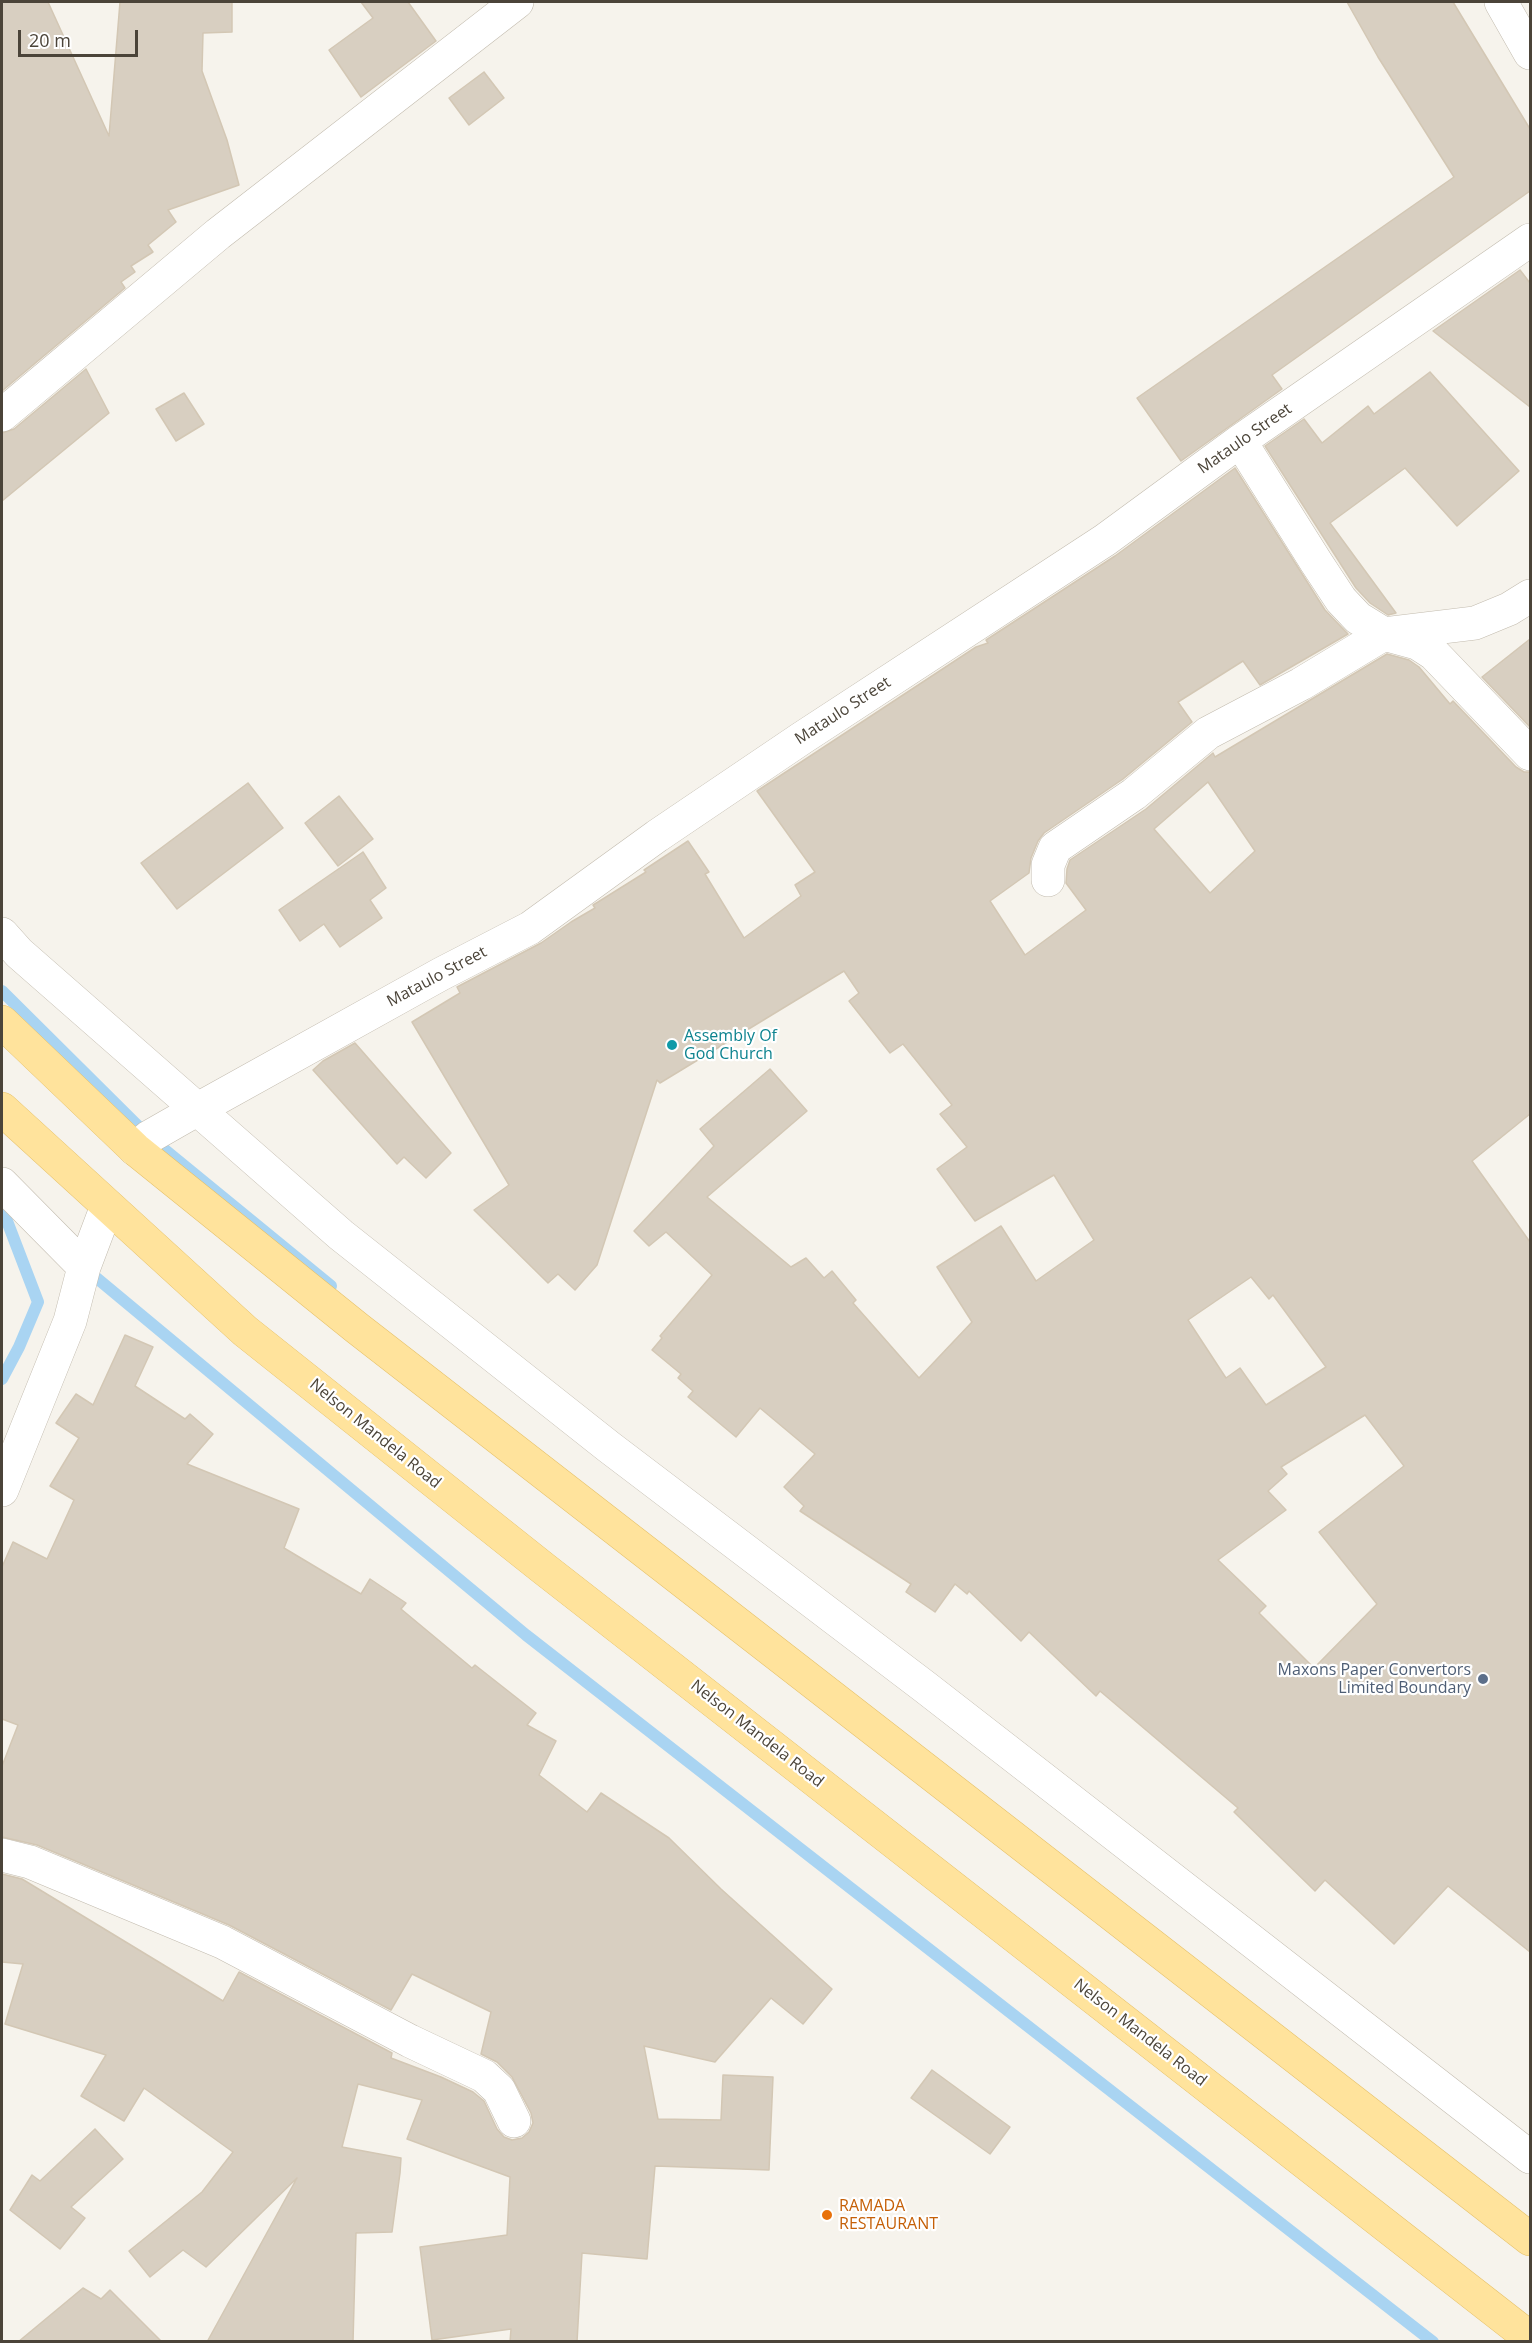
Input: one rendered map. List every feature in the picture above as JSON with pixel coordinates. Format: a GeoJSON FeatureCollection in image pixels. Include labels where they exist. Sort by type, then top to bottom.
{"type":"FeatureCollection","features":[{"type":"Feature","properties":{"kind":"main road"},"geometry":{"type":"LineString","coordinates":[[2,1022],[135,1149],[366,1335],[1530,2239]]}},
{"type":"Feature","properties":{"kind":"main road","name":"Nelson Mandela Road"},"geometry":{"type":"LineString","coordinates":[[2,1109],[245,1331],[524,1553],[1530,2338]]}},
{"type":"Feature","properties":{"kind":"street"},"geometry":{"type":"LineString","coordinates":[[2,415],[218,234],[517,2]]}},
{"type":"Feature","properties":{"kind":"street"},"geometry":{"type":"LineString","coordinates":[[1500,2],[1530,53]]}},
{"type":"Feature","properties":{"kind":"street","name":"Mataulo Street"},"geometry":{"type":"LineString","coordinates":[[135,1149],[148,1137],[198,1109],[412,990],[530,928],[657,836],[773,757],[1105,540],[1240,441],[1530,240]]}},
{"type":"Feature","properties":{"kind":"street"},"geometry":{"type":"LineString","coordinates":[[1240,441],[1341,600],[1358,618],[1384,634],[1417,643],[1434,654],[1530,754]]}},
{"type":"Feature","properties":{"kind":"street"},"geometry":{"type":"LineString","coordinates":[[1048,880],[1048,865],[1055,848],[1134,794],[1208,733],[1301,684],[1384,634],[1475,623],[1509,609],[1530,597]]}},
{"type":"Feature","properties":{"kind":"street"},"geometry":{"type":"LineString","coordinates":[[2,934],[19,952],[341,1235],[609,1447],[916,1680],[1530,2157]]}},
{"type":"Feature","properties":{"kind":"street"},"geometry":{"type":"LineString","coordinates":[[2,1184],[84,1268]]}},
{"type":"Feature","properties":{"kind":"street"},"geometry":{"type":"LineString","coordinates":[[2,1490],[70,1321],[84,1268],[107,1206]]}},
{"type":"Feature","properties":{"kind":"street"},"geometry":{"type":"LineString","coordinates":[[2,1855],[30,1862],[222,1942],[410,2041],[484,2076],[499,2090],[514,2121]]}},
{"type":"Feature","properties":{"kind":"building"},"geometry":{"type":"Polygon","coordinates":[[[2,2],[48,2],[109,136],[120,2],[232,2],[232,32],[203,33],[202,71],[227,140],[239,185],[168,210],[176,222],[148,245],[153,252],[131,266],[135,272],[121,282],[125,288],[2,391],[2,2]]]}},
{"type":"Feature","properties":{"kind":"building"},"geometry":{"type":"Polygon","coordinates":[[[361,2],[408,2],[436,41],[361,97],[329,50],[373,18],[361,2]]]}},
{"type":"Feature","properties":{"kind":"building"},"geometry":{"type":"Polygon","coordinates":[[[1347,2],[1453,2],[1530,129],[1530,191],[1272,375],[1282,389],[1181,461],[1137,398],[1454,177],[1378,57],[1347,2]]]}},
{"type":"Feature","properties":{"kind":"building"},"geometry":{"type":"Polygon","coordinates":[[[484,72],[504,98],[469,125],[449,98],[484,72]]]}},
{"type":"Feature","properties":{"kind":"building"},"geometry":{"type":"Polygon","coordinates":[[[1520,270],[1530,283],[1530,407],[1433,331],[1520,270]]]}},
{"type":"Feature","properties":{"kind":"building"},"geometry":{"type":"Polygon","coordinates":[[[86,369],[109,413],[2,501],[2,433],[14,429],[86,369]]]}},
{"type":"Feature","properties":{"kind":"building"},"geometry":{"type":"Polygon","coordinates":[[[1430,372],[1519,471],[1457,526],[1405,468],[1330,523],[1396,613],[1388,615],[1370,603],[1356,588],[1265,446],[1304,419],[1322,443],[1368,406],[1374,414],[1430,372]]]}},
{"type":"Feature","properties":{"kind":"building"},"geometry":{"type":"Polygon","coordinates":[[[184,393],[204,424],[176,441],[156,409],[184,393]]]}},
{"type":"Feature","properties":{"kind":"building"},"geometry":{"type":"Polygon","coordinates":[[[1235,468],[1325,610],[1348,634],[1260,685],[1243,661],[1178,702],[1192,722],[1123,779],[1044,833],[1031,858],[1029,873],[990,901],[1025,955],[1086,910],[1066,883],[1070,860],[1146,809],[1213,753],[1215,757],[1387,654],[1409,660],[1419,667],[1450,704],[1453,701],[1516,767],[1524,772],[1530,772],[1530,1114],[1472,1161],[1530,1242],[1530,1952],[1448,1886],[1394,1944],[1325,1880],[1315,1891],[1234,1812],[1238,1808],[1100,1691],[1096,1696],[1029,1632],[1021,1641],[969,1591],[967,1594],[955,1584],[935,1612],[906,1592],[911,1584],[800,1511],[804,1506],[784,1487],[815,1454],[760,1408],[736,1437],[688,1397],[693,1391],[678,1378],[681,1374],[652,1350],[662,1338],[660,1336],[712,1275],[666,1232],[649,1246],[634,1231],[714,1146],[700,1129],[770,1069],[807,1111],[707,1197],[791,1267],[806,1258],[824,1278],[832,1271],[856,1300],[853,1303],[919,1378],[972,1322],[937,1267],[1001,1226],[1036,1281],[1094,1240],[1054,1175],[975,1221],[937,1169],[967,1147],[940,1114],[952,1105],[903,1044],[890,1053],[849,1001],[859,993],[844,971],[660,1083],[657,1080],[597,1265],[575,1290],[558,1274],[548,1283],[474,1210],[509,1185],[412,1022],[460,993],[457,987],[541,943],[595,908],[593,905],[646,872],[644,870],[688,841],[709,872],[705,874],[744,938],[801,896],[795,885],[815,872],[757,791],[976,647],[988,643],[986,640],[1115,556],[1235,468]],[[1208,782],[1154,829],[1210,893],[1255,851],[1208,782]],[[1251,1277],[1188,1320],[1226,1378],[1240,1368],[1266,1405],[1326,1367],[1273,1295],[1269,1299],[1251,1277]],[[1365,1415],[1281,1467],[1287,1474],[1268,1491],[1286,1510],[1218,1560],[1266,1606],[1259,1613],[1314,1668],[1377,1604],[1319,1532],[1404,1466],[1365,1415]]]}},
{"type":"Feature","properties":{"kind":"building"},"geometry":{"type":"Polygon","coordinates":[[[1530,639],[1530,727],[1482,677],[1530,639]]]}},
{"type":"Feature","properties":{"kind":"building"},"geometry":{"type":"Polygon","coordinates":[[[248,783],[283,828],[177,909],[141,863],[248,783]]]}},
{"type":"Feature","properties":{"kind":"building"},"geometry":{"type":"Polygon","coordinates":[[[339,796],[373,839],[338,866],[305,823],[339,796]]]}},
{"type":"Feature","properties":{"kind":"building"},"geometry":{"type":"Polygon","coordinates":[[[363,852],[386,888],[370,900],[382,918],[340,947],[324,924],[300,941],[279,910],[363,852]]]}},
{"type":"Feature","properties":{"kind":"building"},"geometry":{"type":"Polygon","coordinates":[[[355,1043],[451,1153],[426,1178],[404,1157],[397,1164],[313,1070],[323,1061],[355,1043]]]}},
{"type":"Feature","properties":{"kind":"building"},"geometry":{"type":"Polygon","coordinates":[[[125,1335],[153,1347],[135,1386],[185,1419],[190,1414],[213,1434],[187,1464],[299,1509],[284,1548],[361,1594],[370,1579],[406,1603],[401,1609],[472,1668],[475,1665],[536,1713],[527,1725],[556,1741],[539,1775],[587,1812],[601,1793],[669,1838],[721,1889],[832,1989],[803,2024],[771,1998],[715,2062],[644,2046],[658,2119],[721,2120],[723,2075],[773,2077],[769,2170],[655,2166],[647,2259],[582,2253],[577,2342],[510,2342],[511,2329],[432,2340],[420,2247],[507,2235],[510,2177],[407,2139],[422,2100],[358,2084],[342,2147],[401,2158],[392,2232],[356,2233],[353,2342],[207,2342],[297,2178],[206,2267],[183,2250],[150,2277],[129,2251],[202,2192],[233,2152],[144,2088],[124,2121],[81,2096],[106,2055],[5,2024],[23,1964],[2,1962],[2,1874],[22,1879],[223,2001],[239,1972],[392,2053],[391,2058],[473,2092],[484,2101],[497,2129],[504,2137],[512,2140],[522,2138],[529,2132],[533,2123],[531,2113],[512,2077],[497,2062],[481,2054],[491,2012],[412,1974],[391,2010],[229,1925],[37,1845],[2,1837],[2,1766],[18,1725],[2,1719],[2,1567],[13,1542],[47,1559],[74,1500],[50,1486],[79,1438],[56,1423],[76,1394],[93,1405],[125,1335]]]}},
{"type":"Feature","properties":{"kind":"building"},"geometry":{"type":"Polygon","coordinates":[[[932,2070],[1010,2127],[990,2154],[911,2098],[932,2070]]]}},
{"type":"Feature","properties":{"kind":"building"},"geometry":{"type":"Polygon","coordinates":[[[95,2129],[123,2159],[71,2207],[85,2218],[60,2249],[10,2210],[32,2175],[40,2181],[95,2129]]]}},
{"type":"Feature","properties":{"kind":"building"},"geometry":{"type":"Polygon","coordinates":[[[83,2288],[101,2299],[110,2290],[162,2342],[18,2342],[83,2288]]]}},
{"type":"Feature","properties":{"kind":"waterway"},"geometry":{"type":"LineString","coordinates":[[2,991],[149,1137],[331,1286]]}},
{"type":"Feature","properties":{"kind":"waterway"},"geometry":{"type":"LineString","coordinates":[[2,1208],[38,1302],[19,1347],[2,1379]]}},
{"type":"Feature","properties":{"kind":"waterway"},"geometry":{"type":"LineString","coordinates":[[87,1270],[526,1635],[1433,2342]]}},
{"type":"Feature","properties":{"kind":"place","name":"Assembly Of God Church"},"geometry":{"type":"Point","coordinates":[672,1045]}},
{"type":"Feature","properties":{"kind":"place","name":"Maxons Paper Convertors Limited Boundary"},"geometry":{"type":"Point","coordinates":[1483,1679]}},
{"type":"Feature","properties":{"kind":"place","name":"RAMADA RESTAURANT"},"geometry":{"type":"Point","coordinates":[827,2215]}}]}
